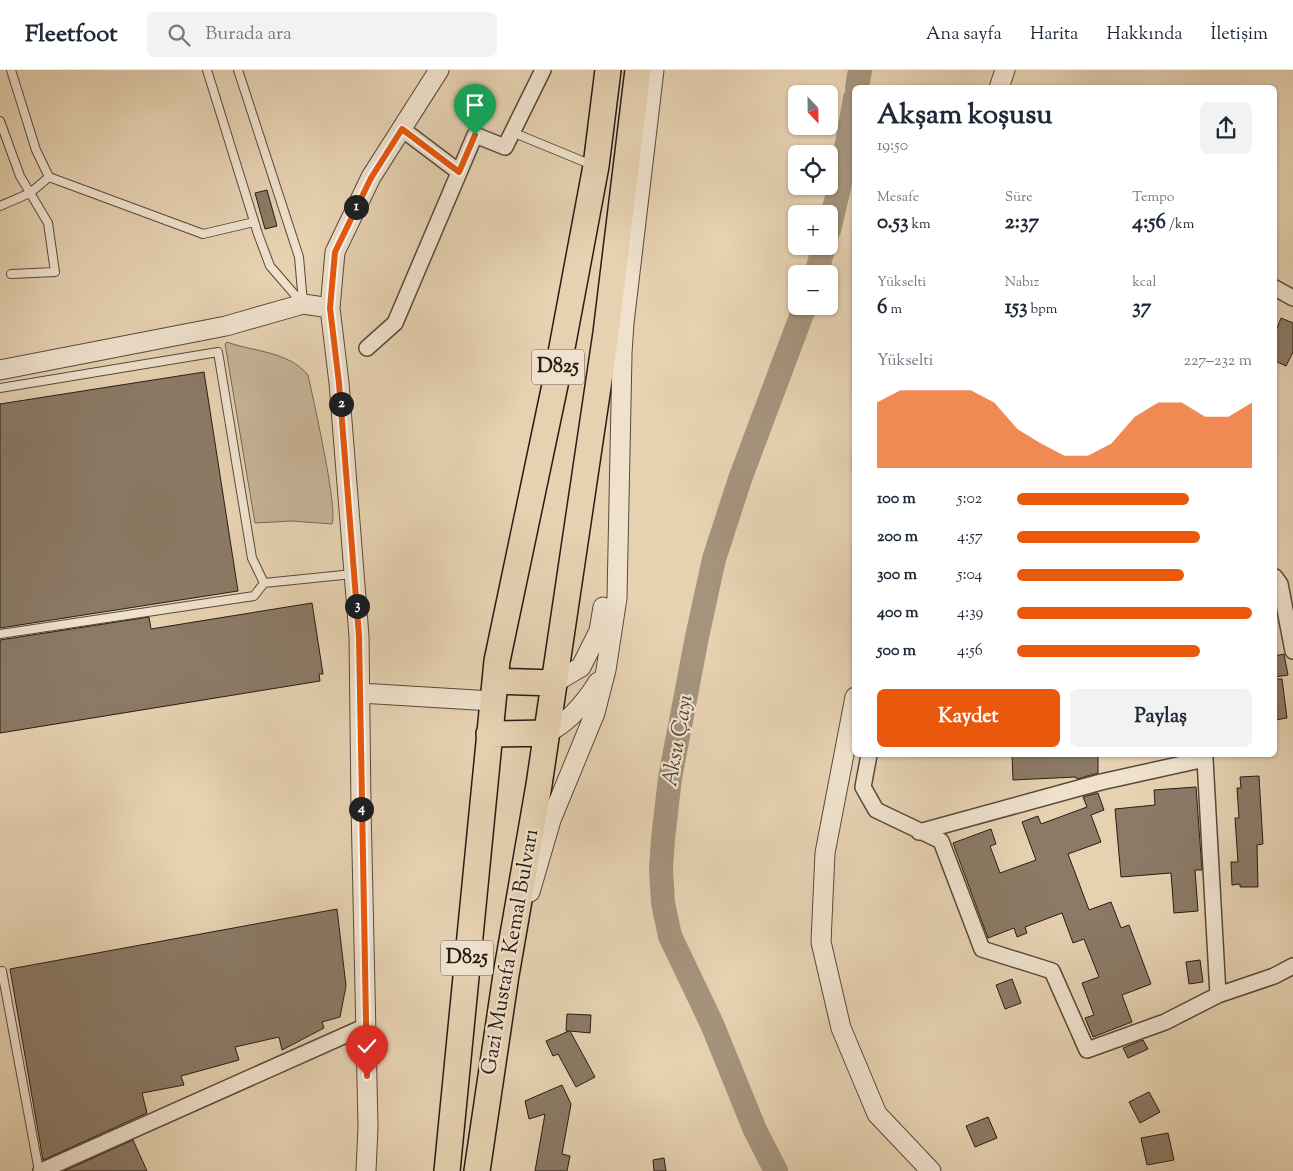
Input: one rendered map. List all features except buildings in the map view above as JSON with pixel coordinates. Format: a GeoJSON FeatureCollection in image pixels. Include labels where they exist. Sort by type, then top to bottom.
{"type":"FeatureCollection","features":[{"type":"Feature","properties":{"kind":"highway","name":"D825"},"geometry":{"type":"LineString","coordinates":[[495,681],[555,385],[596,166],[608,70]]}},
{"type":"Feature","properties":{"kind":"highway","name":"Gazi Mustafa Kemal Bulvarı"},"geometry":{"type":"LineString","coordinates":[[477,1171],[506,975],[547,734],[568,576],[606,333],[638,70]]}},
{"type":"Feature","properties":{"kind":"highway","name":"Gazi Mustafa Kemal Bulvarı"},"geometry":{"type":"LineString","coordinates":[[447,1171],[495,681]]}},
{"type":"Feature","properties":{"kind":"highway"},"geometry":{"type":"LineString","coordinates":[[495,681],[554,683]]}},
{"type":"Feature","properties":{"kind":"highway"},"geometry":{"type":"LineString","coordinates":[[488,739],[547,734]]}},
{"type":"Feature","properties":{"kind":"street"},"geometry":{"type":"LineString","coordinates":[[366,1171],[368,1127],[360,693],[355,574],[339,383],[330,308],[335,252],[371,178],[439,70]]}},
{"type":"Feature","properties":{"kind":"street"},"geometry":{"type":"LineString","coordinates":[[367,348],[395,323],[475,135],[505,147],[543,70]]}},
{"type":"Feature","properties":{"kind":"street"},"geometry":{"type":"LineString","coordinates":[[554,683],[581,667],[599,631],[604,596],[624,323],[654,70]]}},
{"type":"Feature","properties":{"kind":"street"},"geometry":{"type":"LineString","coordinates":[[999,85],[1004,70]]}},
{"type":"Feature","properties":{"kind":"street"},"geometry":{"type":"LineString","coordinates":[[402,129],[459,172]]}},
{"type":"Feature","properties":{"kind":"street"},"geometry":{"type":"LineString","coordinates":[[1277,289],[1293,298]]}},
{"type":"Feature","properties":{"kind":"street"},"geometry":{"type":"LineString","coordinates":[[0,370],[226,326],[304,304],[330,308]]}},
{"type":"Feature","properties":{"kind":"street"},"geometry":{"type":"LineString","coordinates":[[506,975],[551,820],[595,712],[606,670],[617,598],[622,355]]}},
{"type":"Feature","properties":{"kind":"street"},"geometry":{"type":"LineString","coordinates":[[1277,580],[1280,584],[1293,651]]}},
{"type":"Feature","properties":{"kind":"street"},"geometry":{"type":"LineString","coordinates":[[547,734],[566,721],[586,701],[606,670]]}},
{"type":"Feature","properties":{"kind":"street"},"geometry":{"type":"LineString","coordinates":[[360,693],[495,681]]}},
{"type":"Feature","properties":{"kind":"street"},"geometry":{"type":"LineString","coordinates":[[852,713],[825,853],[821,942],[841,1028],[878,1114],[931,1171]]}},
{"type":"Feature","properties":{"kind":"street"},"geometry":{"type":"LineString","coordinates":[[869,757],[863,787],[876,810],[941,842],[982,950],[1052,971],[1087,1050],[1165,1022],[1218,996],[1274,976],[1293,966]]}},
{"type":"Feature","properties":{"kind":"street"},"geometry":{"type":"LineString","coordinates":[[919,832],[1102,782],[1205,759],[1218,996]]}},
{"type":"Feature","properties":{"kind":"street"},"geometry":{"type":"LineString","coordinates":[[40,1171],[366,1026]]}},
{"type":"Feature","properties":{"kind":"lane"},"geometry":{"type":"LineString","coordinates":[[11,70],[36,150],[49,176],[203,234],[254,222]]}},
{"type":"Feature","properties":{"kind":"lane"},"geometry":{"type":"LineString","coordinates":[[207,70],[254,222],[270,266],[304,304]]}},
{"type":"Feature","properties":{"kind":"lane"},"geometry":{"type":"LineString","coordinates":[[238,70],[299,257],[304,304]]}},
{"type":"Feature","properties":{"kind":"lane"},"geometry":{"type":"LineString","coordinates":[[0,121],[20,176],[48,223],[55,272],[11,274]]}},
{"type":"Feature","properties":{"kind":"lane"},"geometry":{"type":"LineString","coordinates":[[512,132],[596,166]]}},
{"type":"Feature","properties":{"kind":"lane"},"geometry":{"type":"LineString","coordinates":[[0,206],[30,193],[49,176]]}},
{"type":"Feature","properties":{"kind":"lane"},"geometry":{"type":"LineString","coordinates":[[0,388],[218,352],[252,558],[264,582]]}},
{"type":"Feature","properties":{"kind":"lane"},"geometry":{"type":"LineString","coordinates":[[0,634],[254,596],[264,582],[355,574]]}},
{"type":"Feature","properties":{"kind":"lane"},"geometry":{"type":"LineString","coordinates":[[2,971],[40,1171]]}},
{"type":"Feature","properties":{"kind":"shaded area"},"geometry":{"type":"Polygon","coordinates":[[[227,342],[270,353],[291,361],[308,375],[328,476],[333,514],[332,524],[292,521],[255,523],[225,344],[227,342]]]}},
{"type":"Feature","properties":{"kind":"waterway","name":"Aksu Çayı"},"geometry":{"type":"LineString","coordinates":[[858,85],[860,70]]}},
{"type":"Feature","properties":{"kind":"waterway","name":"Aksu Çayı"},"geometry":{"type":"LineString","coordinates":[[835,205],[852,115]]}},
{"type":"Feature","properties":{"kind":"waterway","name":"Aksu Çayı"},"geometry":{"type":"LineString","coordinates":[[819,265],[821,255]]}},
{"type":"Feature","properties":{"kind":"waterway","name":"Aksu Çayı"},"geometry":{"type":"LineString","coordinates":[[776,1171],[755,1130],[712,1024],[670,936],[663,903],[661,869],[670,778],[714,559],[740,479],[802,315]]}},
{"type":"Feature","properties":{"kind":"route"},"geometry":{"type":"LineString","coordinates":[[367,1076],[359,636],[353,537],[330,308],[335,252],[371,178],[402,129],[459,172],[475,135]]}}]}
